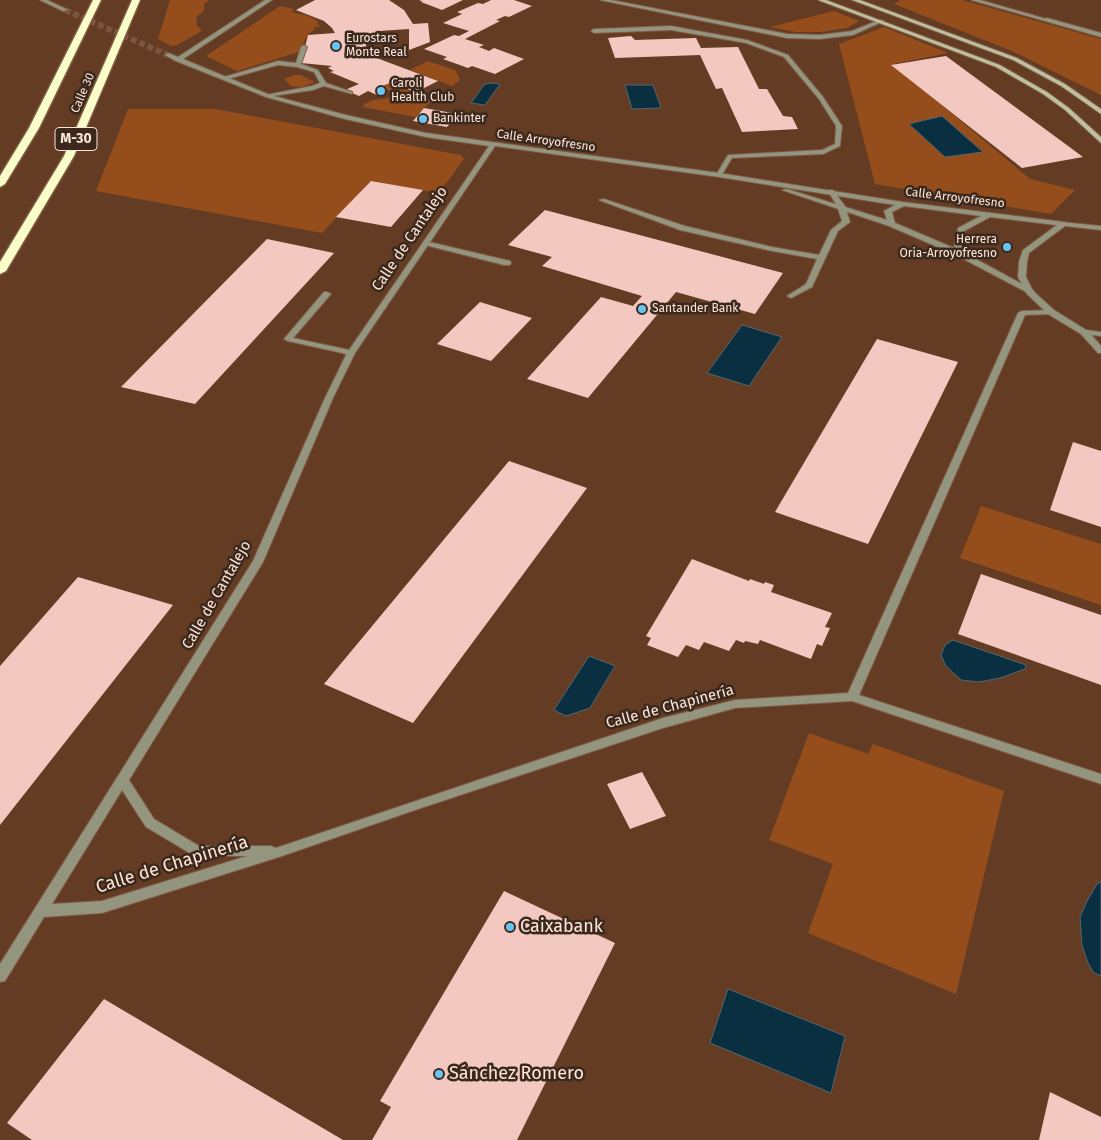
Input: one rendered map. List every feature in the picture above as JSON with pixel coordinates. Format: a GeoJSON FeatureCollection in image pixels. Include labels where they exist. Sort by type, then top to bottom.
{"type":"FeatureCollection","features":[{"type":"Feature","properties":{"kind":"highway"},"geometry":{"type":"LineString","coordinates":[[88,17],[92,0]]}},
{"type":"Feature","properties":{"kind":"highway","name":"Calle 30"},"geometry":{"type":"LineString","coordinates":[[0,184],[34,128],[97,0]]}},
{"type":"Feature","properties":{"kind":"highway","name":"Calle 30"},"geometry":{"type":"LineString","coordinates":[[0,271],[69,156],[136,0]]}},
{"type":"Feature","properties":{"kind":"main road"},"geometry":{"type":"LineString","coordinates":[[821,0],[998,66],[1045,93],[1068,109],[1101,141]]}},
{"type":"Feature","properties":{"kind":"main road"},"geometry":{"type":"LineString","coordinates":[[855,0],[1015,59],[1063,85],[1101,112]]}},
{"type":"Feature","properties":{"kind":"street"},"geometry":{"type":"LineString","coordinates":[[43,0],[65,10]]}},
{"type":"Feature","properties":{"kind":"street"},"geometry":{"type":"LineString","coordinates":[[178,60],[269,0]]}},
{"type":"Feature","properties":{"kind":"street"},"geometry":{"type":"LineString","coordinates":[[603,0],[787,36],[820,37],[853,33],[881,21]]}},
{"type":"Feature","properties":{"kind":"street"},"geometry":{"type":"LineString","coordinates":[[974,0],[1101,35]]}},
{"type":"Feature","properties":{"kind":"street"},"geometry":{"type":"LineString","coordinates":[[594,31],[671,28],[747,42],[786,56],[821,98],[839,126],[838,145],[824,152],[730,156],[719,175]]}},
{"type":"Feature","properties":{"kind":"street"},"geometry":{"type":"LineString","coordinates":[[298,64],[304,47]]}},
{"type":"Feature","properties":{"kind":"street","name":"Calle Arroyofresno"},"geometry":{"type":"LineString","coordinates":[[168,56],[268,96],[345,118],[426,135],[831,191],[904,204],[1101,228]]}},
{"type":"Feature","properties":{"kind":"street"},"geometry":{"type":"LineString","coordinates":[[224,78],[278,63],[298,64],[316,71],[324,84],[350,93]]}},
{"type":"Feature","properties":{"kind":"street"},"geometry":{"type":"LineString","coordinates":[[268,96],[314,88],[324,84]]}},
{"type":"Feature","properties":{"kind":"street","name":"Calle de Cantalejo"},"geometry":{"type":"LineString","coordinates":[[0,976],[258,562],[329,398],[351,353],[428,243],[493,145]]}},
{"type":"Feature","properties":{"kind":"street","name":"Calle Arroyofresno"},"geometry":{"type":"LineString","coordinates":[[753,181],[840,206],[892,224],[957,252],[1030,292]]}},
{"type":"Feature","properties":{"kind":"street"},"geometry":{"type":"LineString","coordinates":[[791,296],[809,285],[835,230],[846,222],[840,206],[831,191]]}},
{"type":"Feature","properties":{"kind":"street"},"geometry":{"type":"LineString","coordinates":[[602,200],[683,228],[772,249],[822,258]]}},
{"type":"Feature","properties":{"kind":"street"},"geometry":{"type":"LineString","coordinates":[[892,224],[888,211],[904,204]]}},
{"type":"Feature","properties":{"kind":"street"},"geometry":{"type":"LineString","coordinates":[[957,252],[961,230],[990,214]]}},
{"type":"Feature","properties":{"kind":"street"},"geometry":{"type":"LineString","coordinates":[[1064,224],[1026,252],[1022,277],[1030,292],[1050,312],[1084,332],[1101,351]]}},
{"type":"Feature","properties":{"kind":"street"},"geometry":{"type":"LineString","coordinates":[[428,243],[507,263]]}},
{"type":"Feature","properties":{"kind":"street"},"geometry":{"type":"LineString","coordinates":[[327,294],[288,339],[351,353]]}},
{"type":"Feature","properties":{"kind":"street"},"geometry":{"type":"LineString","coordinates":[[852,697],[1022,313],[1050,312]]}},
{"type":"Feature","properties":{"kind":"street"},"geometry":{"type":"LineString","coordinates":[[1084,332],[1101,334]]}},
{"type":"Feature","properties":{"kind":"street","name":"Calle de Chapinería"},"geometry":{"type":"LineString","coordinates":[[42,911],[102,907],[282,851],[415,804],[663,723],[735,704],[852,697],[1101,779]]}},
{"type":"Feature","properties":{"kind":"street","name":"Calle de Chapinería"},"geometry":{"type":"LineString","coordinates":[[122,779],[150,823],[197,851],[282,851]]}},
{"type":"Feature","properties":{"kind":"shaded area"},"geometry":{"type":"Polygon","coordinates":[[[170,0],[209,0],[204,4],[204,11],[197,16],[196,24],[202,31],[177,45],[171,46],[158,39],[170,0]]]}},
{"type":"Feature","properties":{"kind":"shaded area"},"geometry":{"type":"Polygon","coordinates":[[[901,0],[962,0],[1101,39],[1101,95],[1012,51],[894,4],[901,0]]]}},
{"type":"Feature","properties":{"kind":"shaded area"},"geometry":{"type":"Polygon","coordinates":[[[280,6],[295,9],[291,12],[309,16],[317,21],[320,27],[314,27],[314,30],[308,34],[299,52],[237,71],[206,56],[280,6]]]}},
{"type":"Feature","properties":{"kind":"shaded area"},"geometry":{"type":"Polygon","coordinates":[[[834,11],[859,21],[847,28],[820,32],[796,32],[770,27],[834,11]]]}},
{"type":"Feature","properties":{"kind":"shaded area"},"geometry":{"type":"Polygon","coordinates":[[[884,27],[948,53],[893,64],[1030,179],[1075,190],[1051,214],[875,184],[839,44],[884,27]]]}},
{"type":"Feature","properties":{"kind":"shaded area"},"geometry":{"type":"Polygon","coordinates":[[[428,61],[455,70],[460,80],[452,86],[410,70],[428,61]]]}},
{"type":"Feature","properties":{"kind":"shaded area"},"geometry":{"type":"Polygon","coordinates":[[[294,75],[301,75],[315,82],[302,87],[291,86],[284,79],[294,75]]]}},
{"type":"Feature","properties":{"kind":"shaded area"},"geometry":{"type":"Polygon","coordinates":[[[390,83],[433,99],[415,117],[363,107],[364,104],[373,100],[385,99],[396,94],[380,87],[390,83]]]}},
{"type":"Feature","properties":{"kind":"shaded area"},"geometry":{"type":"Polygon","coordinates":[[[128,109],[215,109],[461,155],[464,159],[439,193],[371,181],[322,233],[96,191],[128,109]]]}},
{"type":"Feature","properties":{"kind":"shaded area"},"geometry":{"type":"Polygon","coordinates":[[[981,506],[1101,544],[1101,605],[960,558],[981,506]]]}},
{"type":"Feature","properties":{"kind":"shaded area"},"geometry":{"type":"Polygon","coordinates":[[[809,733],[868,754],[873,744],[1004,791],[956,994],[808,933],[833,864],[769,840],[809,733]]]}},
{"type":"Feature","properties":{"kind":"water"},"geometry":{"type":"Polygon","coordinates":[[[489,83],[500,84],[485,105],[471,103],[484,85],[489,83]]]}},
{"type":"Feature","properties":{"kind":"water"},"geometry":{"type":"Polygon","coordinates":[[[625,85],[653,85],[661,108],[632,109],[625,85]]]}},
{"type":"Feature","properties":{"kind":"water"},"geometry":{"type":"Polygon","coordinates":[[[942,116],[983,152],[945,157],[909,124],[942,116]]]}},
{"type":"Feature","properties":{"kind":"water"},"geometry":{"type":"Polygon","coordinates":[[[742,325],[782,337],[749,386],[707,373],[742,325]]]}},
{"type":"Feature","properties":{"kind":"water"},"geometry":{"type":"Polygon","coordinates":[[[953,640],[1026,665],[1025,669],[1000,678],[979,682],[961,680],[946,666],[941,655],[945,645],[953,640]]]}},
{"type":"Feature","properties":{"kind":"water"},"geometry":{"type":"Polygon","coordinates":[[[589,656],[615,666],[590,708],[566,716],[554,710],[589,656]]]}},
{"type":"Feature","properties":{"kind":"water"},"geometry":{"type":"Polygon","coordinates":[[[1101,882],[1101,976],[1094,973],[1088,963],[1082,945],[1080,917],[1097,884],[1101,882]]]}},
{"type":"Feature","properties":{"kind":"water"},"geometry":{"type":"Polygon","coordinates":[[[728,989],[845,1036],[831,1093],[710,1043],[728,989]]]}},
{"type":"Feature","properties":{"kind":"building","name":"Eurostars Monte Real"},"geometry":{"type":"Polygon","coordinates":[[[315,0],[389,0],[404,10],[413,24],[428,23],[430,42],[409,50],[409,29],[379,31],[379,33],[386,37],[376,40],[366,37],[366,54],[438,81],[416,92],[390,83],[380,87],[387,90],[377,95],[368,91],[359,96],[345,90],[359,84],[330,72],[334,71],[328,68],[332,66],[301,63],[308,35],[335,33],[324,21],[296,10],[315,0]]]}},
{"type":"Feature","properties":{"kind":"building"},"geometry":{"type":"Polygon","coordinates":[[[419,0],[463,0],[442,10],[419,0]]]}},
{"type":"Feature","properties":{"kind":"building"},"geometry":{"type":"Polygon","coordinates":[[[491,0],[514,0],[532,6],[509,17],[505,16],[496,20],[500,21],[465,39],[484,45],[479,47],[489,51],[494,48],[524,59],[495,74],[472,66],[468,68],[443,59],[447,57],[424,49],[454,35],[459,36],[469,31],[443,23],[462,14],[457,12],[491,0]]]}},
{"type":"Feature","properties":{"kind":"building"},"geometry":{"type":"Polygon","coordinates":[[[631,36],[635,40],[696,38],[701,48],[738,47],[759,89],[767,89],[783,116],[792,117],[798,129],[742,132],[722,88],[716,89],[700,55],[615,58],[608,38],[631,36]]]}},
{"type":"Feature","properties":{"kind":"building"},"geometry":{"type":"Polygon","coordinates":[[[946,56],[1083,157],[1022,168],[891,65],[946,56]]]}},
{"type":"Feature","properties":{"kind":"building"},"geometry":{"type":"Polygon","coordinates":[[[424,108],[458,114],[447,127],[413,121],[424,108]]]}},
{"type":"Feature","properties":{"kind":"building"},"geometry":{"type":"Polygon","coordinates":[[[371,181],[423,190],[391,227],[336,217],[371,181]]]}},
{"type":"Feature","properties":{"kind":"building"},"geometry":{"type":"Polygon","coordinates":[[[545,210],[783,273],[755,314],[676,292],[588,398],[527,379],[601,297],[633,306],[642,296],[542,266],[552,257],[508,245],[545,210]]]}},
{"type":"Feature","properties":{"kind":"building"},"geometry":{"type":"Polygon","coordinates":[[[267,239],[334,253],[195,404],[121,387],[267,239]]]}},
{"type":"Feature","properties":{"kind":"building"},"geometry":{"type":"Polygon","coordinates":[[[480,302],[532,318],[491,361],[437,344],[480,302]]]}},
{"type":"Feature","properties":{"kind":"building"},"geometry":{"type":"Polygon","coordinates":[[[877,339],[958,362],[868,544],[775,512],[877,339]]]}},
{"type":"Feature","properties":{"kind":"building"},"geometry":{"type":"Polygon","coordinates":[[[1073,442],[1101,451],[1101,527],[1050,510],[1073,442]]]}},
{"type":"Feature","properties":{"kind":"building"},"geometry":{"type":"Polygon","coordinates":[[[509,461],[587,488],[413,723],[324,684],[509,461]]]}},
{"type":"Feature","properties":{"kind":"building"},"geometry":{"type":"Polygon","coordinates":[[[692,559],[749,581],[750,579],[774,585],[771,592],[832,613],[825,627],[830,628],[822,646],[817,644],[811,659],[760,640],[758,644],[745,641],[744,643],[736,640],[729,651],[704,642],[699,650],[686,645],[678,657],[647,645],[651,638],[646,636],[692,559]]]}},
{"type":"Feature","properties":{"kind":"building"},"geometry":{"type":"Polygon","coordinates":[[[981,574],[1101,615],[1101,685],[958,634],[981,574]]]}},
{"type":"Feature","properties":{"kind":"building"},"geometry":{"type":"Polygon","coordinates":[[[78,577],[173,605],[0,825],[0,666],[78,577]]]}},
{"type":"Feature","properties":{"kind":"building"},"geometry":{"type":"Polygon","coordinates":[[[642,772],[666,816],[630,829],[607,784],[642,772]]]}},
{"type":"Feature","properties":{"kind":"building"},"geometry":{"type":"Polygon","coordinates":[[[504,891],[615,943],[517,1140],[372,1140],[391,1107],[380,1101],[504,891]]]}},
{"type":"Feature","properties":{"kind":"building"},"geometry":{"type":"Polygon","coordinates":[[[104,999],[343,1140],[32,1140],[7,1123],[104,999]]]}},
{"type":"Feature","properties":{"kind":"building"},"geometry":{"type":"Polygon","coordinates":[[[1050,1092],[1101,1117],[1101,1140],[1039,1140],[1050,1092]]]}},
{"type":"Feature","properties":{"kind":"tunnel"},"geometry":{"type":"LineString","coordinates":[[65,10],[168,55]]}},
{"type":"Feature","properties":{"kind":"place","name":"Eurostars Monte Real"},"geometry":{"type":"Point","coordinates":[336,46]}},
{"type":"Feature","properties":{"kind":"place","name":"Caroli Health Club"},"geometry":{"type":"Point","coordinates":[381,91]}},
{"type":"Feature","properties":{"kind":"place","name":"Bankinter"},"geometry":{"type":"Point","coordinates":[423,119]}},
{"type":"Feature","properties":{"kind":"place","name":"Herrera Oria-Arroyofresno"},"geometry":{"type":"Point","coordinates":[1007,247]}},
{"type":"Feature","properties":{"kind":"place","name":"Santander Bank"},"geometry":{"type":"Point","coordinates":[642,309]}},
{"type":"Feature","properties":{"kind":"place","name":"Caixabank"},"geometry":{"type":"Point","coordinates":[510,927]}},
{"type":"Feature","properties":{"kind":"place","name":"Sánchez Romero"},"geometry":{"type":"Point","coordinates":[439,1074]}}]}
